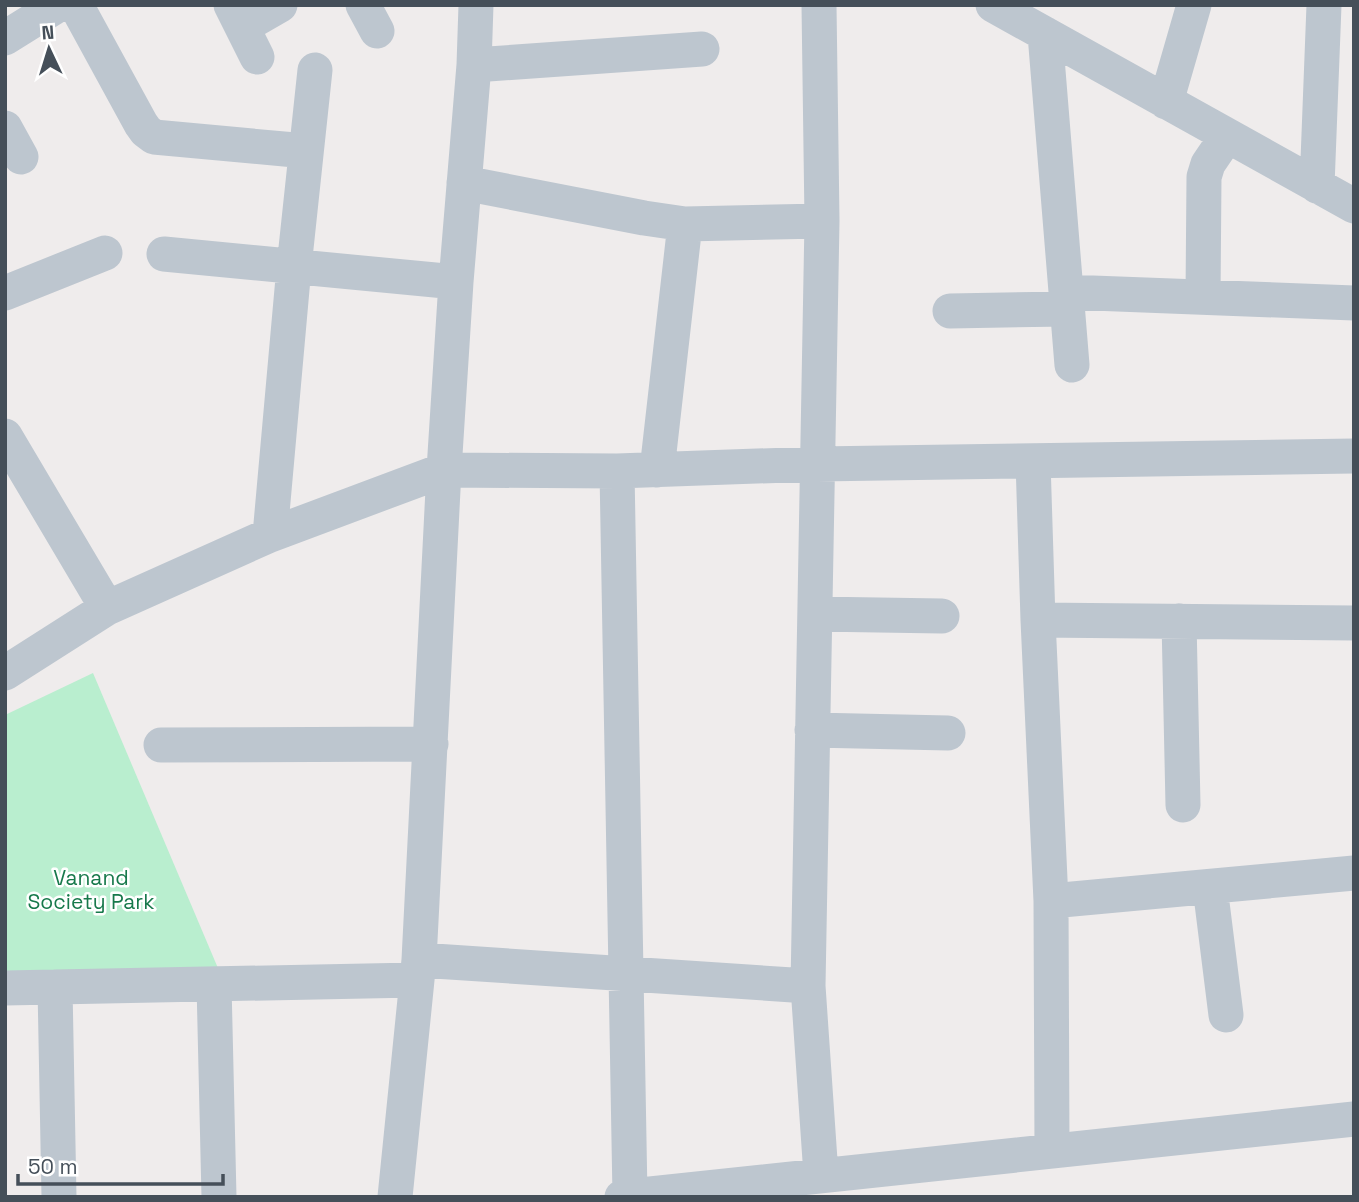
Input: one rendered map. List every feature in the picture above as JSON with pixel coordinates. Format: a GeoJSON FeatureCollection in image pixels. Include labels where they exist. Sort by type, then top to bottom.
{"type":"FeatureCollection","features":[{"type":"Feature","properties":{"kind":"street"},"geometry":{"type":"LineString","coordinates":[[5,38],[58,5]]}},
{"type":"Feature","properties":{"kind":"street"},"geometry":{"type":"LineString","coordinates":[[76,5],[141,124],[153,136],[306,151]]}},
{"type":"Feature","properties":{"kind":"street"},"geometry":{"type":"LineString","coordinates":[[243,30],[280,5]]}},
{"type":"Feature","properties":{"kind":"street"},"geometry":{"type":"LineString","coordinates":[[395,1197],[418,970],[444,470],[474,65],[476,5]]}},
{"type":"Feature","properties":{"kind":"street"},"geometry":{"type":"LineString","coordinates":[[819,5],[822,221],[808,986],[821,1175]]}},
{"type":"Feature","properties":{"kind":"street"},"geometry":{"type":"LineString","coordinates":[[993,5],[1032,21],[1166,102],[1354,206]]}},
{"type":"Feature","properties":{"kind":"street"},"geometry":{"type":"LineString","coordinates":[[1166,102],[1194,5]]}},
{"type":"Feature","properties":{"kind":"street"},"geometry":{"type":"LineString","coordinates":[[1317,186],[1324,5]]}},
{"type":"Feature","properties":{"kind":"street"},"geometry":{"type":"LineString","coordinates":[[1032,21],[1067,301],[1072,365]]}},
{"type":"Feature","properties":{"kind":"street"},"geometry":{"type":"LineString","coordinates":[[474,65],[702,49]]}},
{"type":"Feature","properties":{"kind":"street"},"geometry":{"type":"LineString","coordinates":[[270,535],[315,70]]}},
{"type":"Feature","properties":{"kind":"street"},"geometry":{"type":"LineString","coordinates":[[1203,297],[1204,177],[1208,164],[1227,136]]}},
{"type":"Feature","properties":{"kind":"street"},"geometry":{"type":"LineString","coordinates":[[464,183],[644,218],[685,223],[822,221]]}},
{"type":"Feature","properties":{"kind":"street"},"geometry":{"type":"LineString","coordinates":[[657,470],[685,223]]}},
{"type":"Feature","properties":{"kind":"street"},"geometry":{"type":"LineString","coordinates":[[5,292],[105,253]]}},
{"type":"Feature","properties":{"kind":"street"},"geometry":{"type":"LineString","coordinates":[[164,254],[456,282]]}},
{"type":"Feature","properties":{"kind":"street"},"geometry":{"type":"LineString","coordinates":[[950,311],[1067,301],[1203,297],[1354,303]]}},
{"type":"Feature","properties":{"kind":"street"},"geometry":{"type":"LineString","coordinates":[[5,436],[107,608]]}},
{"type":"Feature","properties":{"kind":"street"},"geometry":{"type":"LineString","coordinates":[[5,673],[107,608],[270,535],[444,470],[617,471],[817,464],[1354,456]]}},
{"type":"Feature","properties":{"kind":"street"},"geometry":{"type":"LineString","coordinates":[[1033,461],[1051,901],[1052,1150]]}},
{"type":"Feature","properties":{"kind":"street"},"geometry":{"type":"LineString","coordinates":[[617,471],[626,973],[626,1196],[1354,1119]]}},
{"type":"Feature","properties":{"kind":"street"},"geometry":{"type":"LineString","coordinates":[[814,614],[942,616]]}},
{"type":"Feature","properties":{"kind":"street"},"geometry":{"type":"LineString","coordinates":[[1038,620],[1354,623]]}},
{"type":"Feature","properties":{"kind":"street"},"geometry":{"type":"LineString","coordinates":[[1180,621],[1183,805]]}},
{"type":"Feature","properties":{"kind":"street"},"geometry":{"type":"LineString","coordinates":[[5,652],[42,649]]}},
{"type":"Feature","properties":{"kind":"street"},"geometry":{"type":"LineString","coordinates":[[812,730],[948,733]]}},
{"type":"Feature","properties":{"kind":"street"},"geometry":{"type":"LineString","coordinates":[[161,745],[431,744]]}},
{"type":"Feature","properties":{"kind":"street"},"geometry":{"type":"LineString","coordinates":[[1051,901],[1354,873]]}},
{"type":"Feature","properties":{"kind":"street"},"geometry":{"type":"LineString","coordinates":[[1210,887],[1226,1015]]}},
{"type":"Feature","properties":{"kind":"street"},"geometry":{"type":"LineString","coordinates":[[5,988],[214,984],[418,970],[626,973],[808,986]]}},
{"type":"Feature","properties":{"kind":"street"},"geometry":{"type":"LineString","coordinates":[[214,984],[219,1197]]}},
{"type":"Feature","properties":{"kind":"street"},"geometry":{"type":"LineString","coordinates":[[55,987],[59,1197]]}},
{"type":"Feature","properties":{"kind":"green space","name":"Vanand Society Park"},"geometry":{"type":"Polygon","coordinates":[[[93,673],[223,980],[5,973],[5,715],[93,673]]]}}]}
